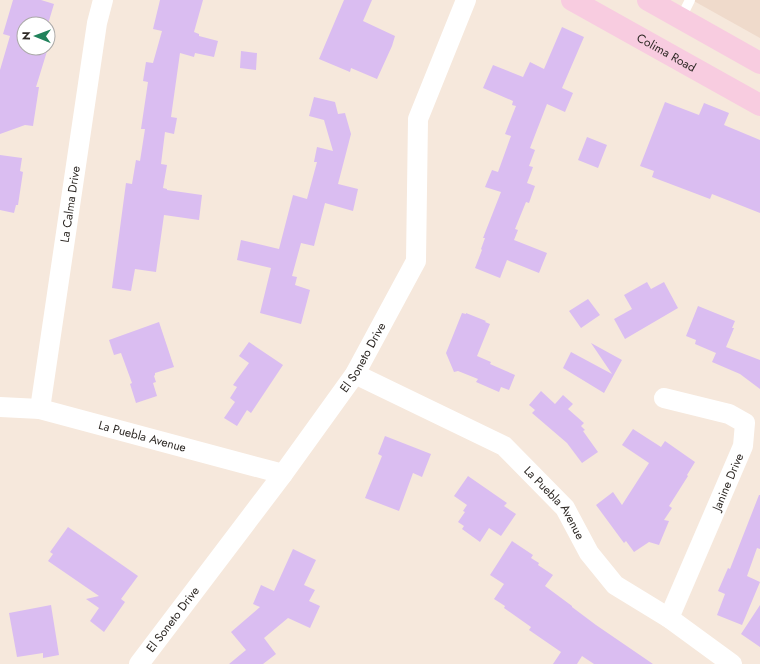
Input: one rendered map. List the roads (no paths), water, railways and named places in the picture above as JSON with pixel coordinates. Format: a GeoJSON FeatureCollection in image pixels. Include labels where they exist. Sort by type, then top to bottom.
{"type":"FeatureCollection","features":[{"type":"Feature","properties":{"kind":"main road","name":"Colima Road"},"geometry":{"type":"LineString","coordinates":[[572,0],[760,105]]}},
{"type":"Feature","properties":{"kind":"main road"},"geometry":{"type":"LineString","coordinates":[[648,0],[686,9],[760,63]]}},
{"type":"Feature","properties":{"kind":"street","name":"La Calma Drive"},"geometry":{"type":"LineString","coordinates":[[40,409],[97,23],[103,0]]}},
{"type":"Feature","properties":{"kind":"street","name":"El Soneto Drive"},"geometry":{"type":"LineString","coordinates":[[139,664],[283,474],[355,374],[416,261],[418,119],[466,0]]}},
{"type":"Feature","properties":{"kind":"street","name":"La Puebla Avenue"},"geometry":{"type":"LineString","coordinates":[[355,374],[504,446],[564,508],[589,552],[615,584],[669,618],[732,664]]}},
{"type":"Feature","properties":{"kind":"street","name":"Janine Drive"},"geometry":{"type":"LineString","coordinates":[[664,398],[729,414],[745,423],[743,446],[669,618]]}},
{"type":"Feature","properties":{"kind":"street","name":"La Puebla Avenue"},"geometry":{"type":"LineString","coordinates":[[0,407],[40,409],[283,474]]}}]}
